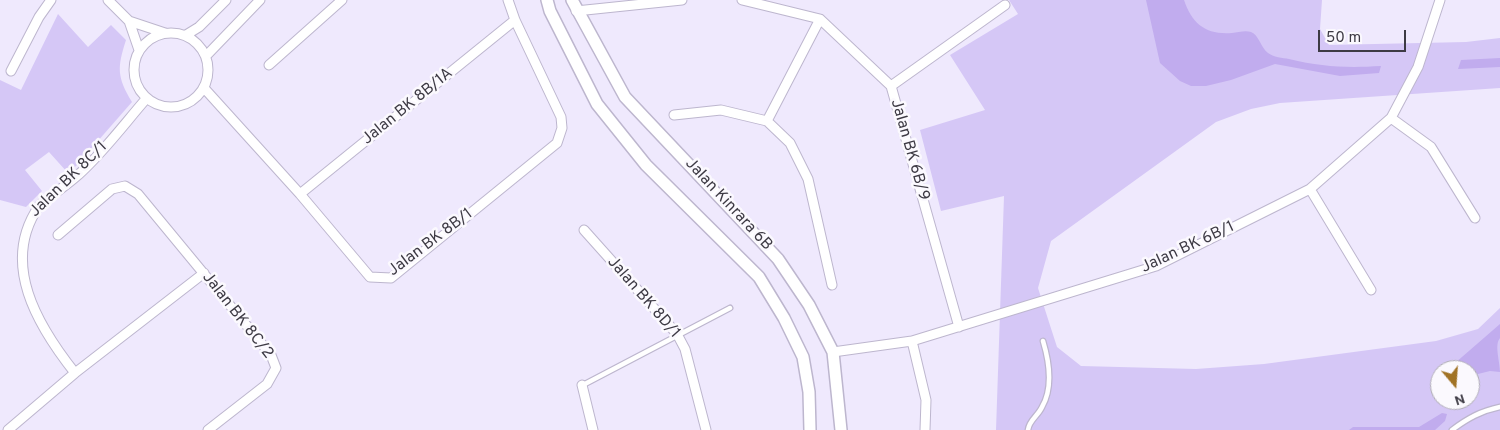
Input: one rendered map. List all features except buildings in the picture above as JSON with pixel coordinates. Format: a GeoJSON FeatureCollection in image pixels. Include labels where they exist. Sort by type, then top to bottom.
{"type":"FeatureCollection","features":[{"type":"Feature","properties":{"kind":"street"},"geometry":{"type":"LineString","coordinates":[[11,71],[39,16],[51,0]]}},
{"type":"Feature","properties":{"kind":"street"},"geometry":{"type":"LineString","coordinates":[[108,0],[129,20],[165,33],[186,35],[201,47],[206,56],[209,72],[204,88],[192,100],[177,107],[161,106],[146,98],[139,90],[133,70],[139,50],[146,41],[165,33]]}},
{"type":"Feature","properties":{"kind":"street"},"geometry":{"type":"LineString","coordinates":[[186,35],[199,28],[226,0]]}},
{"type":"Feature","properties":{"kind":"street"},"geometry":{"type":"LineString","coordinates":[[206,56],[260,0]]}},
{"type":"Feature","properties":{"kind":"street"},"geometry":{"type":"LineString","coordinates":[[268,64],[342,0]]}},
{"type":"Feature","properties":{"kind":"street","name":"Jalan BK 8B/1"},"geometry":{"type":"LineString","coordinates":[[204,88],[300,194],[370,277],[391,278],[557,143],[562,128],[561,117],[515,20],[508,0]]}},
{"type":"Feature","properties":{"kind":"street","name":"Jalan Kinrara 6B"},"geometry":{"type":"LineString","coordinates":[[547,0],[550,11],[597,104],[646,165],[759,277],[784,318],[803,357],[809,392],[810,430]]}},
{"type":"Feature","properties":{"kind":"street"},"geometry":{"type":"LineString","coordinates":[[574,5],[682,0]]}},
{"type":"Feature","properties":{"kind":"street","name":"Jalan BK 6B/9"},"geometry":{"type":"LineString","coordinates":[[742,0],[820,19],[891,86],[959,327]]}},
{"type":"Feature","properties":{"kind":"street","name":"Jalan BK 6B/1"},"geometry":{"type":"LineString","coordinates":[[833,352],[912,341],[1156,266],[1310,189],[1391,118],[1418,67],[1440,0]]}},
{"type":"Feature","properties":{"kind":"street","name":"Jalan Kinrara 6B"},"geometry":{"type":"LineString","coordinates":[[574,5],[625,97],[778,259],[809,305],[833,352],[841,430]]}},
{"type":"Feature","properties":{"kind":"street"},"geometry":{"type":"LineString","coordinates":[[891,86],[1005,5]]}},
{"type":"Feature","properties":{"kind":"street"},"geometry":{"type":"LineString","coordinates":[[768,122],[820,19]]}},
{"type":"Feature","properties":{"kind":"street"},"geometry":{"type":"LineString","coordinates":[[129,20],[139,50]]}},
{"type":"Feature","properties":{"kind":"street","name":"Jalan BK 8B/1A"},"geometry":{"type":"LineString","coordinates":[[300,194],[515,20]]}},
{"type":"Feature","properties":{"kind":"street","name":"Jalan BK 8C/1"},"geometry":{"type":"LineString","coordinates":[[13,260],[15,246],[25,224],[38,206],[80,174],[146,98]]}},
{"type":"Feature","properties":{"kind":"street"},"geometry":{"type":"LineString","coordinates":[[674,115],[721,110],[768,122],[790,143],[808,179],[832,284]]}},
{"type":"Feature","properties":{"kind":"street"},"geometry":{"type":"LineString","coordinates":[[1391,118],[1431,147],[1475,218]]}},
{"type":"Feature","properties":{"kind":"street","name":"Jalan BK 8C/2"},"geometry":{"type":"LineString","coordinates":[[58,235],[112,189],[125,186],[138,194],[271,355],[276,368],[267,384],[208,430]]}},
{"type":"Feature","properties":{"kind":"street"},"geometry":{"type":"LineString","coordinates":[[1310,189],[1371,290]]}},
{"type":"Feature","properties":{"kind":"street","name":"Jalan BK 8D/1"},"geometry":{"type":"LineString","coordinates":[[584,230],[678,335],[685,349],[706,430]]}},
{"type":"Feature","properties":{"kind":"street"},"geometry":{"type":"LineString","coordinates":[[8,430],[76,373],[204,273]]}},
{"type":"Feature","properties":{"kind":"street"},"geometry":{"type":"LineString","coordinates":[[16,286],[23,303],[43,332],[76,373]]}},
{"type":"Feature","properties":{"kind":"street"},"geometry":{"type":"LineString","coordinates":[[912,341],[926,400],[925,430]]}},
{"type":"Feature","properties":{"kind":"street"},"geometry":{"type":"LineString","coordinates":[[582,386],[593,430]]}},
{"type":"Feature","properties":{"kind":"lane"},"geometry":{"type":"LineString","coordinates":[[582,386],[730,308]]}},
{"type":"Feature","properties":{"kind":"lane"},"geometry":{"type":"LineString","coordinates":[[1028,430],[1028,425],[1043,407],[1048,389],[1050,371],[1043,341]]}},
{"type":"Feature","properties":{"kind":"lane"},"geometry":{"type":"LineString","coordinates":[[1452,430],[1472,416],[1485,410],[1500,408]]}},
{"type":"Feature","properties":{"kind":"shaded area"},"geometry":{"type":"Polygon","coordinates":[[[1009,0],[1322,0],[1320,29],[1329,45],[1466,42],[1500,38],[1500,88],[1280,103],[1251,109],[1216,122],[1051,241],[1038,288],[1057,347],[1081,366],[1196,369],[1264,364],[1436,341],[1478,329],[1500,308],[1500,430],[996,430],[1004,196],[941,211],[920,130],[985,110],[950,55],[1018,14],[1009,0]]]}},
{"type":"Feature","properties":{"kind":"shaded area"},"geometry":{"type":"Polygon","coordinates":[[[1146,0],[1184,0],[1191,16],[1207,30],[1223,33],[1251,32],[1266,51],[1275,56],[1324,65],[1346,67],[1381,66],[1379,73],[1340,76],[1275,64],[1231,80],[1206,86],[1191,86],[1180,81],[1160,63],[1146,0]]]}},
{"type":"Feature","properties":{"kind":"shaded area"},"geometry":{"type":"Polygon","coordinates":[[[58,14],[88,47],[111,25],[126,40],[121,58],[120,72],[123,86],[132,102],[76,166],[67,172],[49,152],[25,170],[42,191],[26,207],[0,200],[0,80],[21,90],[58,14]]]}},
{"type":"Feature","properties":{"kind":"shaded area"},"geometry":{"type":"Polygon","coordinates":[[[1500,58],[1500,67],[1458,69],[1461,60],[1500,58]]]}},
{"type":"Feature","properties":{"kind":"shaded area"},"geometry":{"type":"Polygon","coordinates":[[[1500,324],[1500,338],[1497,349],[1500,372],[1490,371],[1480,374],[1480,360],[1459,360],[1500,324]]]}},
{"type":"Feature","properties":{"kind":"shaded area"},"geometry":{"type":"Polygon","coordinates":[[[1442,413],[1447,414],[1445,421],[1435,430],[1349,430],[1353,427],[1419,427],[1442,413]]]}}]}
